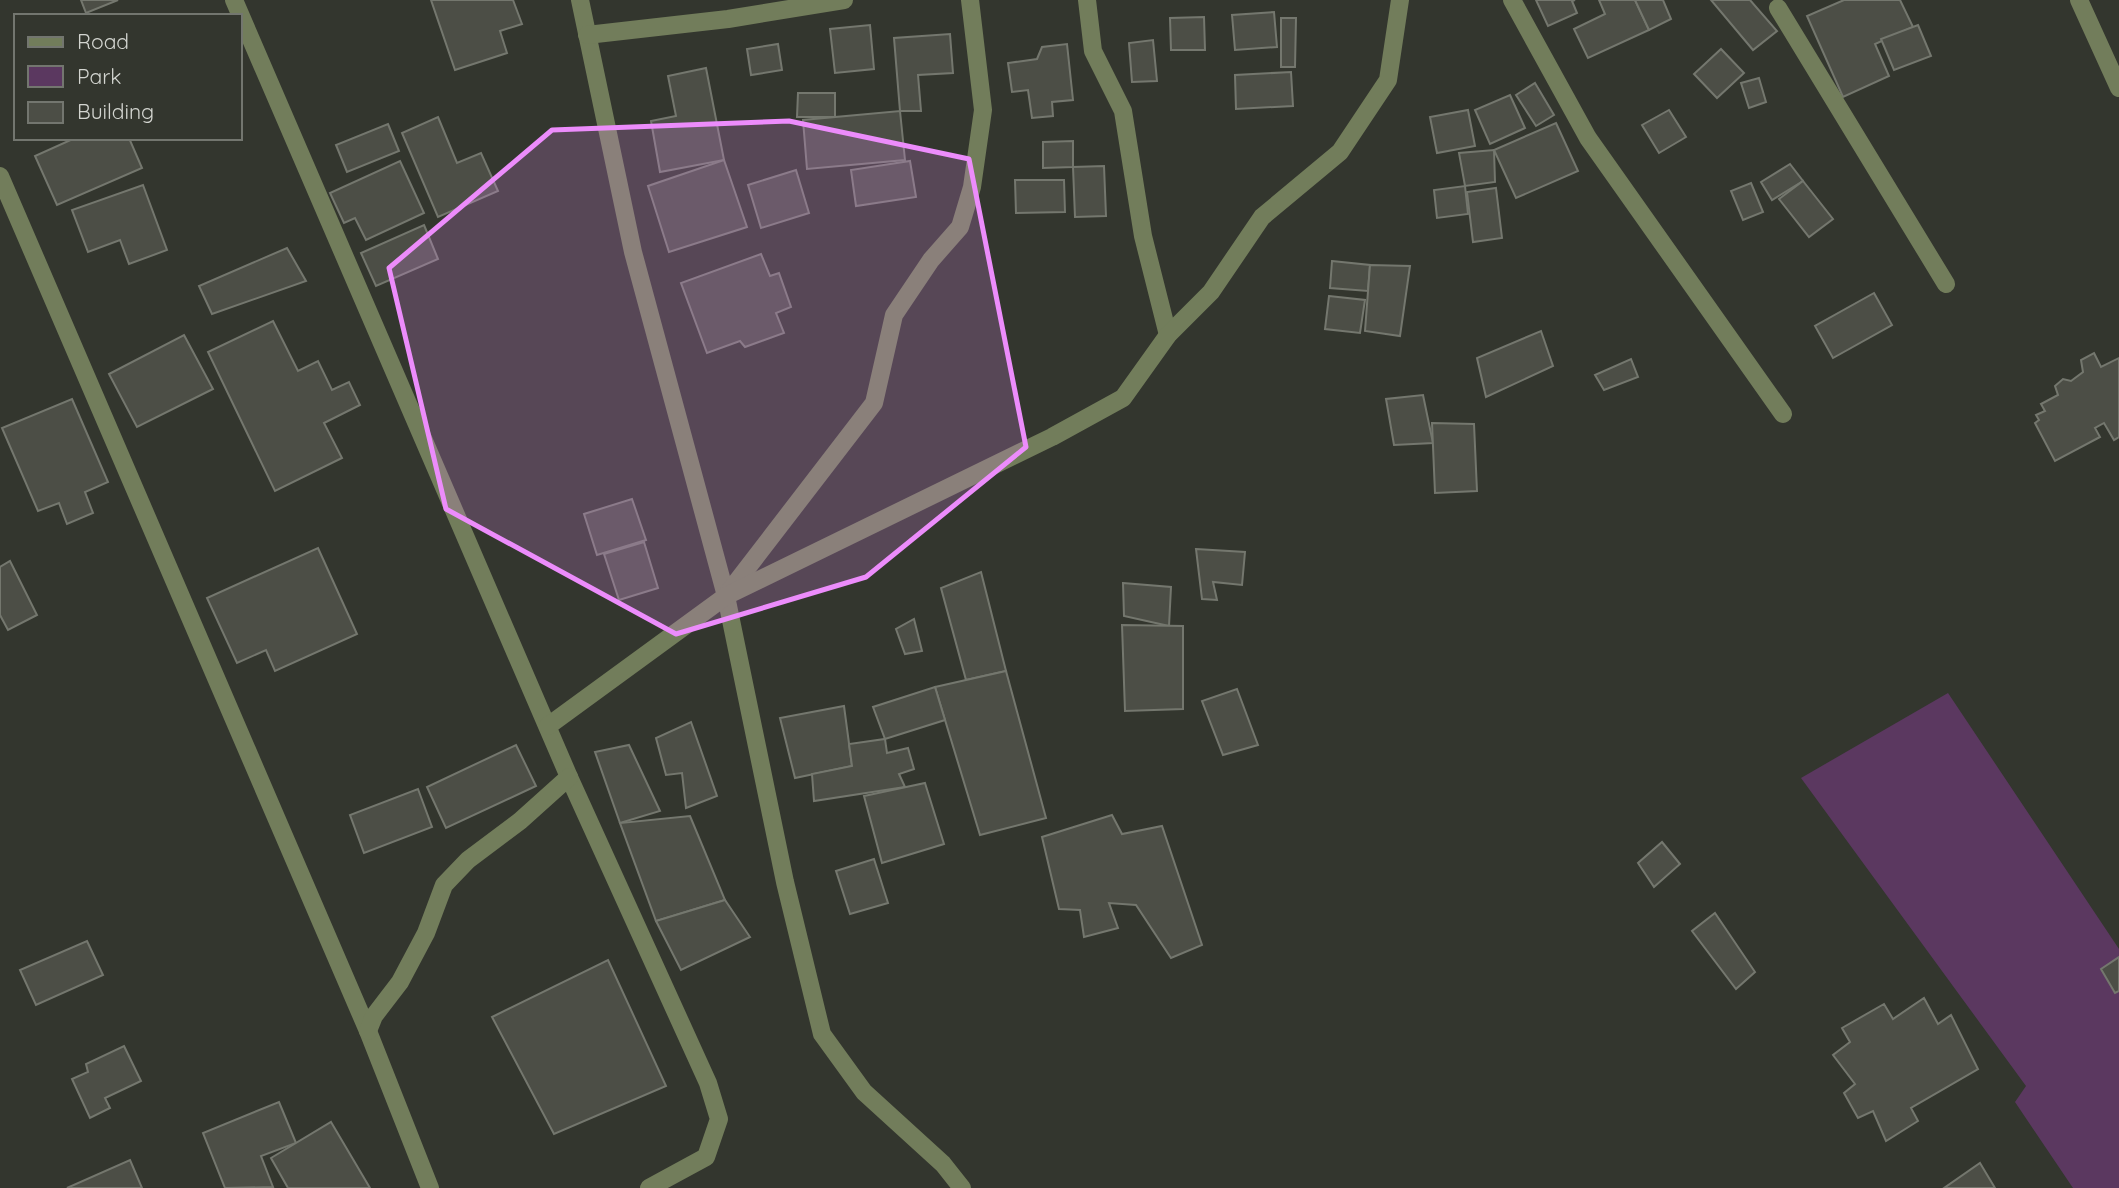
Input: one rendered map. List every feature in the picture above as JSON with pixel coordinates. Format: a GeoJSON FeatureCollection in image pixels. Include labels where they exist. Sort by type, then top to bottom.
{"type":"FeatureCollection","features":[{"type":"Feature","properties":{"kind":"street"},"geometry":{"type":"LineString","coordinates":[[580,0],[633,252],[726,596],[785,882],[822,1034],[864,1092],[943,1164],[962,1188]]}},
{"type":"Feature","properties":{"kind":"street"},"geometry":{"type":"LineString","coordinates":[[728,19],[737,0]]}},
{"type":"Feature","properties":{"kind":"street"},"geometry":{"type":"LineString","coordinates":[[587,35],[728,19],[844,0]]}},
{"type":"Feature","properties":{"kind":"street"},"geometry":{"type":"LineString","coordinates":[[726,596],[874,403],[894,315],[931,260],[960,227],[972,187],[983,110],[970,0]]}},
{"type":"Feature","properties":{"kind":"street"},"geometry":{"type":"LineString","coordinates":[[1087,0],[1093,51],[1123,111],[1143,236],[1168,335]]}},
{"type":"Feature","properties":{"kind":"street"},"geometry":{"type":"LineString","coordinates":[[548,726],[726,596],[1052,437],[1123,398],[1168,335],[1211,292],[1262,217],[1340,152],[1388,80],[1400,0]]}},
{"type":"Feature","properties":{"kind":"street"},"geometry":{"type":"LineString","coordinates":[[1512,0],[1588,138],[1783,414]]}},
{"type":"Feature","properties":{"kind":"street"},"geometry":{"type":"LineString","coordinates":[[2079,0],[2119,88]]}},
{"type":"Feature","properties":{"kind":"street"},"geometry":{"type":"LineString","coordinates":[[1777,3],[1946,285]]}},
{"type":"Feature","properties":{"kind":"street"},"geometry":{"type":"LineString","coordinates":[[242,18],[569,777],[708,1083],[719,1119],[706,1157],[649,1188]]}},
{"type":"Feature","properties":{"kind":"street"},"geometry":{"type":"LineString","coordinates":[[0,176],[368,1031],[430,1188]]}},
{"type":"Feature","properties":{"kind":"street"},"geometry":{"type":"LineString","coordinates":[[368,1031],[426,933],[444,885],[468,860],[520,821],[569,777]]}},
{"type":"Feature","properties":{"kind":"highlighted area"},"geometry":{"type":"Polygon","coordinates":[[[789,121],[969,159],[1026,447],[866,577],[676,634],[446,509],[389,268],[552,130],[789,121]]]}},
{"type":"Feature","properties":{"kind":"green space"},"geometry":{"type":"Polygon","coordinates":[[[1948,693],[2119,949],[2119,957],[2101,969],[2115,992],[2119,991],[2119,1188],[2073,1188],[2015,1102],[2026,1086],[1801,778],[1948,693]]]}},
{"type":"Feature","properties":{"kind":"building"},"geometry":{"type":"Polygon","coordinates":[[[81,0],[118,0],[86,13],[81,0]]]}},
{"type":"Feature","properties":{"kind":"building"},"geometry":{"type":"Polygon","coordinates":[[[431,0],[513,0],[522,24],[500,31],[507,53],[455,70],[431,0]]]}},
{"type":"Feature","properties":{"kind":"building"},"geometry":{"type":"Polygon","coordinates":[[[1536,0],[1575,0],[1572,1],[1577,13],[1548,26],[1536,0]]]}},
{"type":"Feature","properties":{"kind":"building"},"geometry":{"type":"Polygon","coordinates":[[[1599,0],[1635,0],[1649,30],[1588,58],[1574,29],[1605,14],[1599,0]]]}},
{"type":"Feature","properties":{"kind":"building"},"geometry":{"type":"Polygon","coordinates":[[[1635,0],[1663,0],[1671,19],[1649,30],[1635,0]]]}},
{"type":"Feature","properties":{"kind":"building"},"geometry":{"type":"Polygon","coordinates":[[[1711,0],[1750,0],[1777,31],[1753,50],[1711,0]]]}},
{"type":"Feature","properties":{"kind":"building"},"geometry":{"type":"Polygon","coordinates":[[[1844,0],[1900,0],[1913,27],[1875,44],[1889,76],[1843,97],[1807,16],[1844,0]]]}},
{"type":"Feature","properties":{"kind":"building"},"geometry":{"type":"Polygon","coordinates":[[[1274,12],[1277,47],[1235,50],[1232,15],[1274,12]]]}},
{"type":"Feature","properties":{"kind":"building"},"geometry":{"type":"Polygon","coordinates":[[[1204,17],[1205,50],[1171,50],[1170,18],[1204,17]]]}},
{"type":"Feature","properties":{"kind":"building"},"geometry":{"type":"Polygon","coordinates":[[[1281,18],[1296,18],[1295,67],[1281,67],[1281,18]]]}},
{"type":"Feature","properties":{"kind":"building"},"geometry":{"type":"Polygon","coordinates":[[[870,25],[874,69],[835,73],[830,29],[870,25]]]}},
{"type":"Feature","properties":{"kind":"building"},"geometry":{"type":"Polygon","coordinates":[[[1918,25],[1931,56],[1894,70],[1881,39],[1918,25]]]}},
{"type":"Feature","properties":{"kind":"building"},"geometry":{"type":"Polygon","coordinates":[[[950,34],[953,73],[918,75],[921,111],[900,111],[894,38],[950,34]]]}},
{"type":"Feature","properties":{"kind":"building"},"geometry":{"type":"Polygon","coordinates":[[[1153,40],[1157,81],[1132,82],[1129,43],[1153,40]]]}},
{"type":"Feature","properties":{"kind":"building"},"geometry":{"type":"Polygon","coordinates":[[[778,44],[782,70],[751,75],[747,49],[778,44]]]}},
{"type":"Feature","properties":{"kind":"building"},"geometry":{"type":"Polygon","coordinates":[[[1067,44],[1073,100],[1052,102],[1053,116],[1032,118],[1028,90],[1012,92],[1008,63],[1037,59],[1042,47],[1067,44]]]}},
{"type":"Feature","properties":{"kind":"building"},"geometry":{"type":"Polygon","coordinates":[[[1721,49],[1744,73],[1717,98],[1694,74],[1721,49]]]}},
{"type":"Feature","properties":{"kind":"building"},"geometry":{"type":"Polygon","coordinates":[[[706,68],[724,160],[660,172],[651,121],[676,116],[668,76],[706,68]]]}},
{"type":"Feature","properties":{"kind":"building"},"geometry":{"type":"Polygon","coordinates":[[[1291,72],[1293,106],[1236,109],[1235,75],[1291,72]]]}},
{"type":"Feature","properties":{"kind":"building"},"geometry":{"type":"Polygon","coordinates":[[[1759,78],[1766,102],[1749,108],[1741,83],[1759,78]]]}},
{"type":"Feature","properties":{"kind":"building"},"geometry":{"type":"Polygon","coordinates":[[[1535,83],[1554,115],[1536,126],[1516,95],[1535,83]]]}},
{"type":"Feature","properties":{"kind":"building"},"geometry":{"type":"Polygon","coordinates":[[[798,93],[835,93],[835,117],[797,117],[798,93]]]}},
{"type":"Feature","properties":{"kind":"building"},"geometry":{"type":"Polygon","coordinates":[[[1510,95],[1525,128],[1490,144],[1475,110],[1510,95]]]}},
{"type":"Feature","properties":{"kind":"building"},"geometry":{"type":"Polygon","coordinates":[[[1468,110],[1475,146],[1437,153],[1430,117],[1468,110]]]}},
{"type":"Feature","properties":{"kind":"building"},"geometry":{"type":"Polygon","coordinates":[[[1669,110],[1686,137],[1659,153],[1642,125],[1669,110]]]}},
{"type":"Feature","properties":{"kind":"building"},"geometry":{"type":"Polygon","coordinates":[[[900,111],[905,160],[807,169],[803,120],[900,111]]]}},
{"type":"Feature","properties":{"kind":"building"},"geometry":{"type":"Polygon","coordinates":[[[438,117],[457,163],[481,153],[498,191],[438,217],[402,133],[438,117]]]}},
{"type":"Feature","properties":{"kind":"building"},"geometry":{"type":"Polygon","coordinates":[[[1556,123],[1578,171],[1516,198],[1494,150],[1556,123]]]}},
{"type":"Feature","properties":{"kind":"building"},"geometry":{"type":"Polygon","coordinates":[[[388,124],[399,151],[347,172],[336,145],[388,124]]]}},
{"type":"Feature","properties":{"kind":"building"},"geometry":{"type":"Polygon","coordinates":[[[71,140],[130,140],[142,168],[57,205],[35,156],[71,140]]]}},
{"type":"Feature","properties":{"kind":"building"},"geometry":{"type":"Polygon","coordinates":[[[1073,141],[1073,167],[1043,168],[1043,142],[1073,141]]]}},
{"type":"Feature","properties":{"kind":"building"},"geometry":{"type":"Polygon","coordinates":[[[1494,150],[1495,182],[1465,186],[1459,153],[1494,150]]]}},
{"type":"Feature","properties":{"kind":"building"},"geometry":{"type":"Polygon","coordinates":[[[724,160],[747,227],[669,252],[648,186],[724,160]]]}},
{"type":"Feature","properties":{"kind":"building"},"geometry":{"type":"Polygon","coordinates":[[[400,161],[424,213],[366,240],[355,218],[344,223],[330,193],[400,161]]]}},
{"type":"Feature","properties":{"kind":"building"},"geometry":{"type":"Polygon","coordinates":[[[910,161],[916,197],[856,206],[851,170],[910,161]]]}},
{"type":"Feature","properties":{"kind":"building"},"geometry":{"type":"Polygon","coordinates":[[[1790,164],[1803,181],[1772,200],[1761,182],[1790,164]]]}},
{"type":"Feature","properties":{"kind":"building"},"geometry":{"type":"Polygon","coordinates":[[[1104,166],[1106,216],[1075,217],[1073,167],[1104,166]]]}},
{"type":"Feature","properties":{"kind":"building"},"geometry":{"type":"Polygon","coordinates":[[[796,170],[809,213],[761,228],[748,185],[796,170]]]}},
{"type":"Feature","properties":{"kind":"building"},"geometry":{"type":"Polygon","coordinates":[[[1015,180],[1064,180],[1065,212],[1016,213],[1015,180]]]}},
{"type":"Feature","properties":{"kind":"building"},"geometry":{"type":"Polygon","coordinates":[[[1803,181],[1833,219],[1809,237],[1779,199],[1803,181]]]}},
{"type":"Feature","properties":{"kind":"building"},"geometry":{"type":"Polygon","coordinates":[[[1751,183],[1763,212],[1743,220],[1731,191],[1751,183]]]}},
{"type":"Feature","properties":{"kind":"building"},"geometry":{"type":"Polygon","coordinates":[[[143,185],[167,250],[129,264],[120,240],[88,252],[72,210],[143,185]]]}},
{"type":"Feature","properties":{"kind":"building"},"geometry":{"type":"Polygon","coordinates":[[[1465,186],[1468,214],[1437,218],[1434,190],[1465,186]]]}},
{"type":"Feature","properties":{"kind":"building"},"geometry":{"type":"Polygon","coordinates":[[[1496,188],[1502,238],[1473,242],[1467,192],[1496,188]]]}},
{"type":"Feature","properties":{"kind":"building"},"geometry":{"type":"Polygon","coordinates":[[[424,225],[438,259],[376,286],[361,253],[424,225]]]}},
{"type":"Feature","properties":{"kind":"building"},"geometry":{"type":"Polygon","coordinates":[[[287,248],[306,281],[212,314],[199,286],[287,248]]]}},
{"type":"Feature","properties":{"kind":"building"},"geometry":{"type":"Polygon","coordinates":[[[761,254],[770,276],[779,273],[791,307],[776,313],[784,333],[745,347],[740,341],[707,353],[681,283],[761,254]]]}},
{"type":"Feature","properties":{"kind":"building"},"geometry":{"type":"Polygon","coordinates":[[[1332,261],[1370,265],[1368,291],[1330,288],[1332,261]]]}},
{"type":"Feature","properties":{"kind":"building"},"geometry":{"type":"Polygon","coordinates":[[[1370,265],[1410,266],[1400,336],[1365,331],[1370,265]]]}},
{"type":"Feature","properties":{"kind":"building"},"geometry":{"type":"Polygon","coordinates":[[[1874,293],[1892,325],[1833,358],[1815,326],[1874,293]]]}},
{"type":"Feature","properties":{"kind":"building"},"geometry":{"type":"Polygon","coordinates":[[[1329,296],[1365,300],[1360,333],[1325,329],[1329,296]]]}},
{"type":"Feature","properties":{"kind":"building"},"geometry":{"type":"Polygon","coordinates":[[[273,321],[298,371],[318,361],[332,390],[349,382],[360,405],[324,423],[342,458],[275,491],[208,352],[273,321]]]}},
{"type":"Feature","properties":{"kind":"building"},"geometry":{"type":"Polygon","coordinates":[[[1541,331],[1553,366],[1486,397],[1477,358],[1541,331]]]}},
{"type":"Feature","properties":{"kind":"building"},"geometry":{"type":"Polygon","coordinates":[[[184,335],[213,389],[137,427],[109,374],[184,335]]]}},
{"type":"Feature","properties":{"kind":"building"},"geometry":{"type":"Polygon","coordinates":[[[2094,353],[2101,367],[2119,358],[2119,437],[2114,440],[2104,423],[2095,428],[2100,437],[2055,461],[2035,423],[2039,420],[2036,415],[2045,411],[2041,404],[2058,395],[2055,386],[2063,379],[2071,381],[2083,372],[2081,360],[2094,353]]]}},
{"type":"Feature","properties":{"kind":"building"},"geometry":{"type":"Polygon","coordinates":[[[1631,359],[1638,377],[1604,390],[1595,375],[1631,359]]]}},
{"type":"Feature","properties":{"kind":"building"},"geometry":{"type":"Polygon","coordinates":[[[1423,395],[1433,443],[1394,445],[1386,399],[1423,395]]]}},
{"type":"Feature","properties":{"kind":"building"},"geometry":{"type":"Polygon","coordinates":[[[72,399],[108,482],[85,492],[93,513],[67,524],[59,503],[38,511],[2,428],[72,399]]]}},
{"type":"Feature","properties":{"kind":"building"},"geometry":{"type":"Polygon","coordinates":[[[1432,423],[1474,424],[1477,491],[1435,493],[1432,423]]]}},
{"type":"Feature","properties":{"kind":"building"},"geometry":{"type":"Polygon","coordinates":[[[632,499],[646,540],[597,555],[584,514],[632,499]]]}},
{"type":"Feature","properties":{"kind":"building"},"geometry":{"type":"Polygon","coordinates":[[[644,542],[658,588],[619,600],[604,554],[644,542]]]}},
{"type":"Feature","properties":{"kind":"building"},"geometry":{"type":"Polygon","coordinates":[[[318,548],[357,634],[275,671],[266,650],[237,663],[207,598],[318,548]]]}},
{"type":"Feature","properties":{"kind":"building"},"geometry":{"type":"Polygon","coordinates":[[[1196,549],[1245,552],[1242,585],[1213,582],[1217,600],[1202,599],[1196,549]]]}},
{"type":"Feature","properties":{"kind":"building"},"geometry":{"type":"Polygon","coordinates":[[[10,561],[37,615],[8,630],[0,615],[0,567],[10,561]]]}},
{"type":"Feature","properties":{"kind":"building"},"geometry":{"type":"Polygon","coordinates":[[[981,572],[1006,671],[966,680],[941,588],[981,572]]]}},
{"type":"Feature","properties":{"kind":"building"},"geometry":{"type":"Polygon","coordinates":[[[1123,583],[1171,587],[1169,626],[1124,616],[1123,583]]]}},
{"type":"Feature","properties":{"kind":"building"},"geometry":{"type":"Polygon","coordinates":[[[914,619],[922,651],[905,654],[896,629],[914,619]]]}},
{"type":"Feature","properties":{"kind":"building"},"geometry":{"type":"Polygon","coordinates":[[[1122,625],[1183,626],[1183,709],[1125,711],[1122,625]]]}},
{"type":"Feature","properties":{"kind":"building"},"geometry":{"type":"Polygon","coordinates":[[[1006,671],[1046,818],[980,835],[935,687],[1006,671]]]}},
{"type":"Feature","properties":{"kind":"building"},"geometry":{"type":"Polygon","coordinates":[[[935,687],[945,720],[885,739],[873,707],[935,687]]]}},
{"type":"Feature","properties":{"kind":"building"},"geometry":{"type":"Polygon","coordinates":[[[1237,689],[1258,745],[1223,755],[1202,701],[1237,689]]]}},
{"type":"Feature","properties":{"kind":"building"},"geometry":{"type":"Polygon","coordinates":[[[844,706],[852,766],[795,778],[780,718],[844,706]]]}},
{"type":"Feature","properties":{"kind":"building"},"geometry":{"type":"Polygon","coordinates":[[[691,722],[717,796],[686,808],[682,773],[666,775],[656,738],[691,722]]]}},
{"type":"Feature","properties":{"kind":"building"},"geometry":{"type":"Polygon","coordinates":[[[885,739],[887,753],[908,748],[914,769],[899,774],[905,787],[814,801],[812,774],[852,766],[849,744],[885,739]]]}},
{"type":"Feature","properties":{"kind":"building"},"geometry":{"type":"Polygon","coordinates":[[[516,745],[536,786],[446,828],[427,787],[516,745]]]}},
{"type":"Feature","properties":{"kind":"building"},"geometry":{"type":"Polygon","coordinates":[[[629,745],[660,811],[620,823],[595,752],[629,745]]]}},
{"type":"Feature","properties":{"kind":"building"},"geometry":{"type":"Polygon","coordinates":[[[925,783],[944,844],[882,863],[864,796],[925,783]]]}},
{"type":"Feature","properties":{"kind":"building"},"geometry":{"type":"Polygon","coordinates":[[[418,789],[432,827],[364,853],[350,815],[418,789]]]}},
{"type":"Feature","properties":{"kind":"building"},"geometry":{"type":"Polygon","coordinates":[[[1112,815],[1122,834],[1162,826],[1202,945],[1171,958],[1136,905],[1109,903],[1118,928],[1084,937],[1080,910],[1059,909],[1042,837],[1112,815]]]}},
{"type":"Feature","properties":{"kind":"building"},"geometry":{"type":"Polygon","coordinates":[[[690,816],[725,900],[656,921],[620,823],[690,816]]]}},
{"type":"Feature","properties":{"kind":"building"},"geometry":{"type":"Polygon","coordinates":[[[1662,842],[1680,864],[1654,887],[1638,863],[1662,842]]]}},
{"type":"Feature","properties":{"kind":"building"},"geometry":{"type":"Polygon","coordinates":[[[874,859],[888,903],[850,914],[836,871],[874,859]]]}},
{"type":"Feature","properties":{"kind":"building"},"geometry":{"type":"Polygon","coordinates":[[[725,900],[750,937],[681,970],[656,921],[725,900]]]}},
{"type":"Feature","properties":{"kind":"building"},"geometry":{"type":"Polygon","coordinates":[[[1715,913],[1755,972],[1736,989],[1692,931],[1715,913]]]}},
{"type":"Feature","properties":{"kind":"building"},"geometry":{"type":"Polygon","coordinates":[[[87,941],[103,975],[36,1005],[20,970],[87,941]]]}},
{"type":"Feature","properties":{"kind":"building"},"geometry":{"type":"Polygon","coordinates":[[[2119,957],[2119,991],[2115,993],[2101,969],[2119,957]]]}},
{"type":"Feature","properties":{"kind":"building"},"geometry":{"type":"Polygon","coordinates":[[[608,960],[666,1086],[554,1134],[492,1017],[608,960]]]}},
{"type":"Feature","properties":{"kind":"building"},"geometry":{"type":"Polygon","coordinates":[[[1924,998],[1938,1024],[1951,1015],[1978,1069],[1911,1108],[1918,1121],[1886,1141],[1873,1111],[1858,1118],[1844,1093],[1855,1084],[1833,1055],[1850,1042],[1842,1028],[1884,1004],[1893,1019],[1924,998]]]}},
{"type":"Feature","properties":{"kind":"building"},"geometry":{"type":"Polygon","coordinates":[[[124,1046],[141,1081],[105,1098],[110,1108],[90,1118],[72,1079],[88,1072],[86,1064],[124,1046]]]}},
{"type":"Feature","properties":{"kind":"building"},"geometry":{"type":"Polygon","coordinates":[[[279,1102],[296,1143],[261,1156],[273,1187],[225,1188],[203,1133],[279,1102]]]}},
{"type":"Feature","properties":{"kind":"building"},"geometry":{"type":"Polygon","coordinates":[[[331,1122],[370,1188],[288,1188],[271,1158],[331,1122]]]}},
{"type":"Feature","properties":{"kind":"building"},"geometry":{"type":"Polygon","coordinates":[[[130,1160],[142,1188],[67,1188],[130,1160]]]}},
{"type":"Feature","properties":{"kind":"building"},"geometry":{"type":"Polygon","coordinates":[[[1980,1163],[1995,1188],[1944,1188],[1980,1163]]]}}]}
